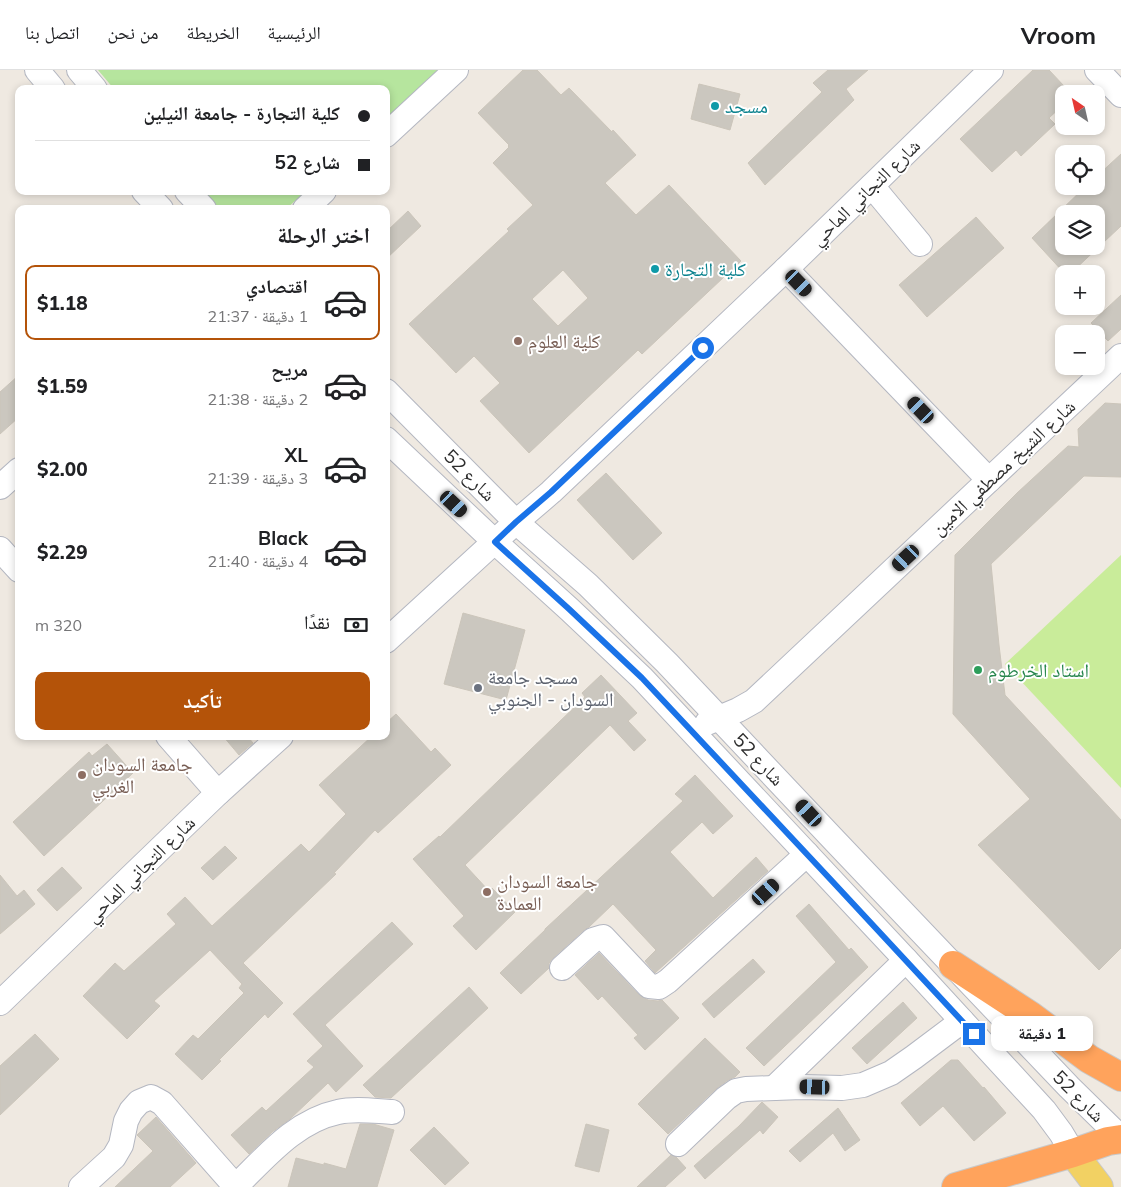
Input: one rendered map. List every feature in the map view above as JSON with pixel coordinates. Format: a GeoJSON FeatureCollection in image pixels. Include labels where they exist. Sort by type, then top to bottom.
{"type":"FeatureCollection","features":[{"type":"Feature","properties":{"kind":"highway"},"geometry":{"type":"LineString","coordinates":[[952,965],[1031,1016],[1089,1058],[1121,1077]]}},
{"type":"Feature","properties":{"kind":"highway"},"geometry":{"type":"LineString","coordinates":[[956,1187],[1121,1138]]}},
{"type":"Feature","properties":{"kind":"main road"},"geometry":{"type":"LineString","coordinates":[[1073,1153],[1099,1187]]}},
{"type":"Feature","properties":{"kind":"street"},"geometry":{"type":"LineString","coordinates":[[37,70],[50,85]]}},
{"type":"Feature","properties":{"kind":"street"},"geometry":{"type":"LineString","coordinates":[[79,70],[92,85]]}},
{"type":"Feature","properties":{"kind":"street"},"geometry":{"type":"LineString","coordinates":[[390,131],[456,70]]}},
{"type":"Feature","properties":{"kind":"street","name":"شارع التجاني الماحي"},"geometry":{"type":"LineString","coordinates":[[390,637],[551,492],[992,70]]}},
{"type":"Feature","properties":{"kind":"street"},"geometry":{"type":"LineString","coordinates":[[1097,70],[1121,95]]}},
{"type":"Feature","properties":{"kind":"street"},"geometry":{"type":"LineString","coordinates":[[872,186],[920,244]]}},
{"type":"Feature","properties":{"kind":"street"},"geometry":{"type":"LineString","coordinates":[[148,195],[157,205]]}},
{"type":"Feature","properties":{"kind":"street"},"geometry":{"type":"LineString","coordinates":[[190,195],[200,205]]}},
{"type":"Feature","properties":{"kind":"street"},"geometry":{"type":"LineString","coordinates":[[309,205],[320,195]]}},
{"type":"Feature","properties":{"kind":"street"},"geometry":{"type":"LineString","coordinates":[[786,269],[989,480]]}},
{"type":"Feature","properties":{"kind":"street","name":"شارع الشيخ مصطفي الامين"},"geometry":{"type":"LineString","coordinates":[[686,726],[704,724],[754,701],[1121,356]]}},
{"type":"Feature","properties":{"kind":"street","name":"شارع 52"},"geometry":{"type":"LineString","coordinates":[[390,395],[516,522],[588,585],[667,663],[952,965],[1069,1087],[1121,1138]]}},
{"type":"Feature","properties":{"kind":"street","name":"شارع 52"},"geometry":{"type":"LineString","coordinates":[[390,443],[642,678],[1044,1110],[1073,1153]]}},
{"type":"Feature","properties":{"kind":"street"},"geometry":{"type":"LineString","coordinates":[[0,487],[15,474]]}},
{"type":"Feature","properties":{"kind":"street"},"geometry":{"type":"LineString","coordinates":[[0,549],[15,566]]}},
{"type":"Feature","properties":{"kind":"street"},"geometry":{"type":"LineString","coordinates":[[172,740],[218,793]]}},
{"type":"Feature","properties":{"kind":"street","name":"شارع التجاني الماحي"},"geometry":{"type":"LineString","coordinates":[[0,1003],[218,793],[277,740]]}},
{"type":"Feature","properties":{"kind":"street"},"geometry":{"type":"LineString","coordinates":[[562,968],[593,940],[603,937],[649,986],[659,986],[668,981],[807,854]]}},
{"type":"Feature","properties":{"kind":"street"},"geometry":{"type":"LineString","coordinates":[[774,1088],[906,960]]}},
{"type":"Feature","properties":{"kind":"street"},"geometry":{"type":"LineString","coordinates":[[678,1144],[726,1098],[736,1091],[802,1087],[842,1088],[863,1085],[891,1073],[962,1021]]}},
{"type":"Feature","properties":{"kind":"street"},"geometry":{"type":"LineString","coordinates":[[81,1187],[114,1157],[121,1145],[126,1121],[131,1111],[139,1102],[151,1097],[162,1104],[235,1187],[286,1138],[302,1126],[319,1117],[354,1110],[392,1112]]}},
{"type":"Feature","properties":{"kind":"green space"},"geometry":{"type":"Polygon","coordinates":[[[98,70],[444,70],[390,117],[390,85],[111,85],[98,70]]]}},
{"type":"Feature","properties":{"kind":"green space"},"geometry":{"type":"Polygon","coordinates":[[[206,195],[302,195],[290,205],[215,205],[206,195]]]}},
{"type":"Feature","properties":{"kind":"green space"},"geometry":{"type":"Polygon","coordinates":[[[1121,555],[1121,788],[1005,664],[1121,555]]]}},
{"type":"Feature","properties":{"kind":"building"},"geometry":{"type":"Polygon","coordinates":[[[523,70],[537,70],[561,95],[569,88],[636,155],[605,183],[636,215],[669,185],[741,261],[642,354],[638,350],[529,453],[480,401],[500,383],[474,356],[456,373],[409,324],[509,231],[507,229],[533,205],[493,163],[509,145],[478,113],[523,70]],[[563,270],[532,299],[558,326],[588,298],[563,270]]]}},
{"type":"Feature","properties":{"kind":"building"},"geometry":{"type":"Polygon","coordinates":[[[828,70],[868,70],[846,89],[854,100],[765,185],[748,163],[822,92],[813,83],[828,70]]]}},
{"type":"Feature","properties":{"kind":"building"},"geometry":{"type":"Polygon","coordinates":[[[1033,70],[1049,70],[1063,85],[1055,85],[1055,112],[1049,118],[1055,124],[1021,156],[1016,150],[992,172],[960,139],[1033,70]]]}},
{"type":"Feature","properties":{"kind":"building","name":"مسجد"},"geometry":{"type":"Polygon","coordinates":[[[699,84],[740,94],[730,130],[691,119],[699,84]]]}},
{"type":"Feature","properties":{"kind":"building"},"geometry":{"type":"Polygon","coordinates":[[[1121,154],[1121,226],[1105,241],[1105,205],[1066,205],[1077,195],[1105,195],[1105,169],[1121,154]]]}},
{"type":"Feature","properties":{"kind":"building"},"geometry":{"type":"Polygon","coordinates":[[[408,211],[421,226],[390,255],[390,228],[408,211]]]}},
{"type":"Feature","properties":{"kind":"building"},"geometry":{"type":"Polygon","coordinates":[[[1055,216],[1055,255],[1090,255],[1080,265],[1057,265],[1032,238],[1055,216]]]}},
{"type":"Feature","properties":{"kind":"building"},"geometry":{"type":"Polygon","coordinates":[[[976,217],[1004,248],[927,317],[899,285],[976,217]]]}},
{"type":"Feature","properties":{"kind":"building"},"geometry":{"type":"Polygon","coordinates":[[[1121,295],[1121,329],[1108,341],[1105,338],[1105,325],[1093,325],[1091,323],[1100,315],[1105,315],[1105,310],[1121,295]]]}},
{"type":"Feature","properties":{"kind":"building"},"geometry":{"type":"Polygon","coordinates":[[[15,379],[15,421],[0,434],[0,392],[15,379]]]}},
{"type":"Feature","properties":{"kind":"building","name":"استاد الخرطوم"},"geometry":{"type":"Polygon","coordinates":[[[1105,403],[1121,404],[1121,477],[1084,476],[991,564],[1005,695],[1121,820],[1121,948],[1099,970],[978,845],[1030,799],[953,714],[955,555],[1017,493],[1068,446],[1079,447],[1078,429],[1105,403]]]}},
{"type":"Feature","properties":{"kind":"building"},"geometry":{"type":"Polygon","coordinates":[[[606,473],[662,533],[633,560],[577,500],[606,473]]]}},
{"type":"Feature","properties":{"kind":"building"},"geometry":{"type":"Polygon","coordinates":[[[463,613],[525,630],[506,700],[444,684],[463,613]]]}},
{"type":"Feature","properties":{"kind":"building"},"geometry":{"type":"Polygon","coordinates":[[[601,675],[637,713],[628,721],[646,740],[634,751],[610,725],[465,865],[489,891],[492,888],[515,912],[476,950],[453,926],[464,916],[413,859],[440,837],[585,697],[582,693],[601,675]]]}},
{"type":"Feature","properties":{"kind":"building"},"geometry":{"type":"Polygon","coordinates":[[[396,714],[431,752],[435,748],[451,765],[378,833],[375,830],[334,873],[336,874],[243,963],[283,1003],[268,1018],[265,1014],[219,1060],[221,1061],[202,1080],[175,1054],[193,1035],[198,1039],[244,993],[239,988],[242,984],[210,950],[154,1001],[160,1006],[127,1039],[83,996],[115,963],[124,971],[176,924],[167,914],[185,897],[212,926],[301,844],[309,852],[346,814],[319,785],[368,740],[390,740],[390,719],[396,714]]]}},
{"type":"Feature","properties":{"kind":"building"},"geometry":{"type":"Polygon","coordinates":[[[226,740],[250,740],[253,743],[239,755],[226,740]]]}},
{"type":"Feature","properties":{"kind":"building"},"geometry":{"type":"Polygon","coordinates":[[[107,744],[133,773],[44,856],[13,822],[89,752],[92,756],[107,744]]]}},
{"type":"Feature","properties":{"kind":"building"},"geometry":{"type":"Polygon","coordinates":[[[695,775],[733,816],[713,834],[702,822],[670,852],[713,898],[756,857],[768,871],[655,973],[645,961],[656,950],[613,904],[553,958],[549,963],[549,968],[521,994],[500,973],[683,801],[675,794],[695,775]]]}},
{"type":"Feature","properties":{"kind":"building"},"geometry":{"type":"Polygon","coordinates":[[[225,846],[237,858],[213,880],[201,868],[225,846]]]}},
{"type":"Feature","properties":{"kind":"building"},"geometry":{"type":"Polygon","coordinates":[[[62,867],[82,888],[57,911],[37,890],[62,867]]]}},
{"type":"Feature","properties":{"kind":"building"},"geometry":{"type":"Polygon","coordinates":[[[0,875],[17,896],[24,890],[35,904],[0,934],[0,875]]]}},
{"type":"Feature","properties":{"kind":"building"},"geometry":{"type":"Polygon","coordinates":[[[809,904],[849,950],[851,948],[868,967],[764,1066],[746,1048],[836,962],[796,916],[809,904]]]}},
{"type":"Feature","properties":{"kind":"building"},"geometry":{"type":"Polygon","coordinates":[[[392,922],[413,944],[325,1025],[363,1066],[336,1092],[328,1083],[249,1154],[231,1135],[262,1107],[266,1111],[314,1067],[307,1061],[323,1046],[293,1014],[392,922]]]}},
{"type":"Feature","properties":{"kind":"building"},"geometry":{"type":"Polygon","coordinates":[[[599,953],[639,995],[648,1000],[662,1000],[679,1018],[645,1050],[634,1038],[638,1035],[602,996],[598,1000],[575,975],[599,953]]]}},
{"type":"Feature","properties":{"kind":"building"},"geometry":{"type":"Polygon","coordinates":[[[753,959],[765,972],[714,1018],[702,1004],[753,959]]]}},
{"type":"Feature","properties":{"kind":"building"},"geometry":{"type":"Polygon","coordinates":[[[469,987],[488,1008],[391,1098],[375,1097],[363,1085],[469,987]]]}},
{"type":"Feature","properties":{"kind":"building"},"geometry":{"type":"Polygon","coordinates":[[[903,1002],[917,1018],[867,1064],[852,1048],[903,1002]]]}},
{"type":"Feature","properties":{"kind":"building"},"geometry":{"type":"Polygon","coordinates":[[[35,1034],[59,1059],[0,1115],[0,1066],[35,1034]]]}},
{"type":"Feature","properties":{"kind":"building"},"geometry":{"type":"Polygon","coordinates":[[[705,1038],[740,1072],[717,1088],[668,1134],[638,1104],[705,1038]]]}},
{"type":"Feature","properties":{"kind":"building"},"geometry":{"type":"Polygon","coordinates":[[[951,1060],[958,1060],[1006,1113],[974,1141],[943,1106],[920,1126],[901,1103],[951,1060]]]}},
{"type":"Feature","properties":{"kind":"building"},"geometry":{"type":"Polygon","coordinates":[[[762,1102],[778,1117],[763,1134],[760,1130],[705,1179],[694,1166],[739,1126],[762,1102]]]}},
{"type":"Feature","properties":{"kind":"building"},"geometry":{"type":"Polygon","coordinates":[[[838,1108],[860,1140],[845,1151],[833,1133],[800,1162],[789,1151],[838,1108]]]}},
{"type":"Feature","properties":{"kind":"building"},"geometry":{"type":"Polygon","coordinates":[[[156,1117],[196,1163],[170,1187],[115,1187],[153,1151],[137,1135],[156,1117]]]}},
{"type":"Feature","properties":{"kind":"building"},"geometry":{"type":"Polygon","coordinates":[[[360,1124],[373,1124],[394,1130],[377,1187],[288,1187],[296,1158],[346,1169],[360,1124]]]}},
{"type":"Feature","properties":{"kind":"building"},"geometry":{"type":"Polygon","coordinates":[[[586,1124],[609,1130],[599,1172],[575,1166],[586,1124]]]}},
{"type":"Feature","properties":{"kind":"building"},"geometry":{"type":"Polygon","coordinates":[[[434,1127],[469,1163],[445,1185],[410,1150],[434,1127]]]}},
{"type":"Feature","properties":{"kind":"building"},"geometry":{"type":"Polygon","coordinates":[[[671,1155],[676,1157],[686,1168],[665,1187],[637,1187],[671,1155]]]}},
{"type":"Feature","properties":{"kind":"place","name":"مسجد"},"geometry":{"type":"Point","coordinates":[715,106]}},
{"type":"Feature","properties":{"kind":"place","name":"كلية التجارة"},"geometry":{"type":"Point","coordinates":[655,269]}},
{"type":"Feature","properties":{"kind":"place","name":"كلية العلوم"},"geometry":{"type":"Point","coordinates":[518,341]}},
{"type":"Feature","properties":{"kind":"place","name":"استاد الخرطوم"},"geometry":{"type":"Point","coordinates":[978,670]}},
{"type":"Feature","properties":{"kind":"place","name":"مسجد جامعة السودان - الجنوبي"},"geometry":{"type":"Point","coordinates":[478,688]}},
{"type":"Feature","properties":{"kind":"place","name":"جامعة السودان الغربي"},"geometry":{"type":"Point","coordinates":[82,775]}},
{"type":"Feature","properties":{"kind":"place","name":"جامعة السودان العمادة"},"geometry":{"type":"Point","coordinates":[487,892]}},
{"type":"Feature","properties":{"kind":"route"},"geometry":{"type":"LineString","coordinates":[[703,348],[551,492],[495,542],[642,678],[974,1034]]}}]}
